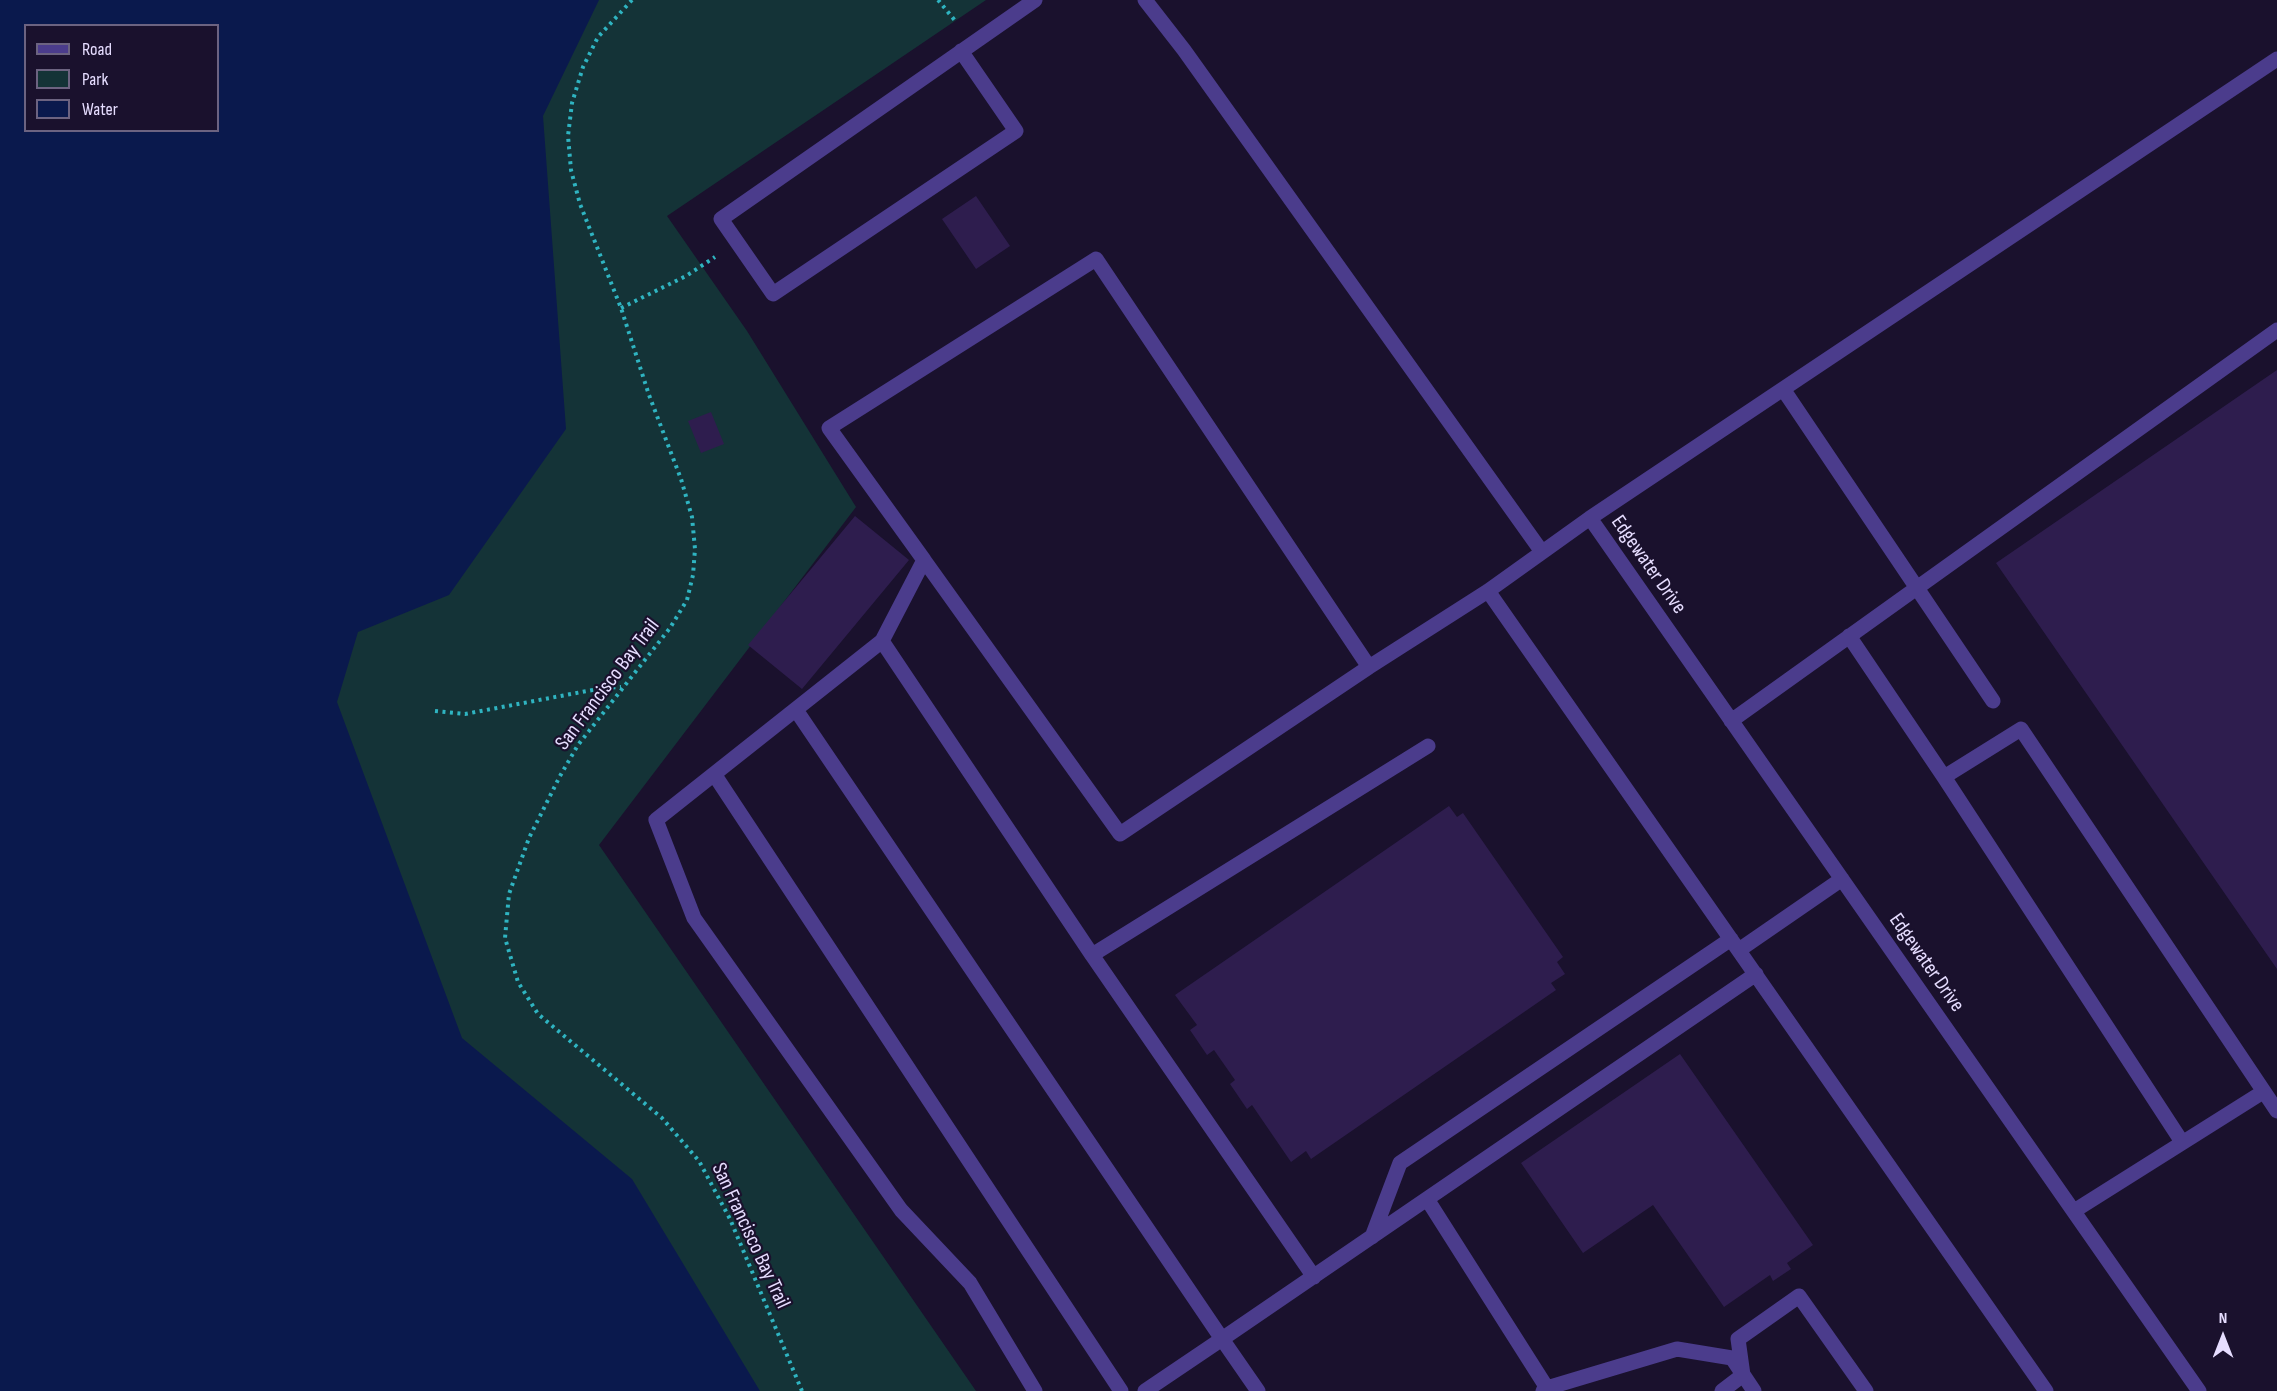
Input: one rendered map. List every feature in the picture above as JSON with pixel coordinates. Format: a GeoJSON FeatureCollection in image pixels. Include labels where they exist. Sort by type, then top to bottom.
{"type":"FeatureCollection","features":[{"type":"Feature","properties":{"kind":"street"},"geometry":{"type":"LineString","coordinates":[[961,51],[1016,131],[773,294],[721,219],[985,34],[1035,0]]}},
{"type":"Feature","properties":{"kind":"street"},"geometry":{"type":"LineString","coordinates":[[1145,0],[1184,50],[1542,552]]}},
{"type":"Feature","properties":{"kind":"street"},"geometry":{"type":"LineString","coordinates":[[1590,518],[2277,59]]}},
{"type":"Feature","properties":{"kind":"street"},"geometry":{"type":"LineString","coordinates":[[1035,1391],[970,1283],[901,1210],[694,918],[656,820],[882,641],[924,560],[830,428],[1096,259],[1369,667]]}},
{"type":"Feature","properties":{"kind":"street"},"geometry":{"type":"LineString","coordinates":[[1731,721],[2277,330]]}},
{"type":"Feature","properties":{"kind":"street"},"geometry":{"type":"LineString","coordinates":[[1783,389],[1993,700]]}},
{"type":"Feature","properties":{"kind":"street","name":"Edgewater Drive"},"geometry":{"type":"LineString","coordinates":[[924,560],[1120,834],[1369,667],[1488,591],[1590,518],[2199,1391]]}},
{"type":"Feature","properties":{"kind":"street"},"geometry":{"type":"LineString","coordinates":[[1488,591],[2046,1391]]}},
{"type":"Feature","properties":{"kind":"street"},"geometry":{"type":"LineString","coordinates":[[1849,636],[1944,777],[2182,1142]]}},
{"type":"Feature","properties":{"kind":"street"},"geometry":{"type":"LineString","coordinates":[[882,641],[1092,955],[1314,1277]]}},
{"type":"Feature","properties":{"kind":"street"},"geometry":{"type":"LineString","coordinates":[[796,710],[1258,1391]]}},
{"type":"Feature","properties":{"kind":"street"},"geometry":{"type":"LineString","coordinates":[[1944,777],[2021,729],[2277,1111]]}},
{"type":"Feature","properties":{"kind":"street"},"geometry":{"type":"LineString","coordinates":[[1092,955],[1428,746]]}},
{"type":"Feature","properties":{"kind":"street"},"geometry":{"type":"LineString","coordinates":[[714,774],[1121,1391]]}},
{"type":"Feature","properties":{"kind":"street"},"geometry":{"type":"LineString","coordinates":[[1372,1237],[1400,1163],[1735,944],[1842,879]]}},
{"type":"Feature","properties":{"kind":"street"},"geometry":{"type":"LineString","coordinates":[[1144,1391],[1756,974]]}},
{"type":"Feature","properties":{"kind":"street"},"geometry":{"type":"LineString","coordinates":[[2074,1211],[2263,1092]]}},
{"type":"Feature","properties":{"kind":"street"},"geometry":{"type":"LineString","coordinates":[[1427,1199],[1546,1390],[1579,1385],[1677,1349],[1732,1358],[1754,1391]]}},
{"type":"Feature","properties":{"kind":"street"},"geometry":{"type":"LineString","coordinates":[[1743,1375],[1738,1339],[1799,1296],[1866,1391]]}},
{"type":"Feature","properties":{"kind":"street"},"geometry":{"type":"LineString","coordinates":[[1722,1391],[1743,1375]]}},
{"type":"Feature","properties":{"kind":"path","name":"San Francisco Bay Trail"},"geometry":{"type":"LineString","coordinates":[[632,0],[598,37],[583,67],[572,103],[568,136],[571,171],[580,204],[621,308],[648,395],[681,479],[692,517],[695,549],[693,575],[687,600],[670,628],[578,745],[529,838],[509,894],[505,938],[518,982],[538,1014],[662,1118],[699,1161],[730,1218],[802,1391]]}},
{"type":"Feature","properties":{"kind":"path"},"geometry":{"type":"LineString","coordinates":[[621,308],[686,276],[738,242]]}},
{"type":"Feature","properties":{"kind":"path"},"geometry":{"type":"LineString","coordinates":[[435,711],[465,714],[603,688],[622,687]]}},
{"type":"Feature","properties":{"kind":"green space"},"geometry":{"type":"Polygon","coordinates":[[[0,0],[986,0],[667,216],[747,331],[856,507],[599,845],[976,1391],[0,1391],[0,0]]]}},
{"type":"Feature","properties":{"kind":"water"},"geometry":{"type":"Polygon","coordinates":[[[0,0],[599,0],[543,116],[566,429],[449,595],[358,632],[337,702],[462,1038],[632,1179],[760,1391],[0,1391],[0,0]]]}},
{"type":"Feature","properties":{"kind":"building"},"geometry":{"type":"Polygon","coordinates":[[[976,196],[1010,246],[976,269],[942,219],[976,196]]]}},
{"type":"Feature","properties":{"kind":"building"},"geometry":{"type":"Polygon","coordinates":[[[2277,370],[2277,969],[1996,563],[2277,370]]]}},
{"type":"Feature","properties":{"kind":"building"},"geometry":{"type":"Polygon","coordinates":[[[711,412],[724,444],[701,453],[688,421],[711,412]]]}},
{"type":"Feature","properties":{"kind":"building"},"geometry":{"type":"Polygon","coordinates":[[[855,516],[909,560],[802,689],[748,645],[855,516]]]}},
{"type":"Feature","properties":{"kind":"building"},"geometry":{"type":"Polygon","coordinates":[[[1449,806],[1457,817],[1463,813],[1563,957],[1557,962],[1565,974],[1551,983],[1556,990],[1311,1159],[1306,1151],[1291,1162],[1252,1105],[1247,1109],[1230,1084],[1235,1080],[1214,1050],[1207,1055],[1190,1030],[1197,1025],[1175,995],[1449,806]]]}},
{"type":"Feature","properties":{"kind":"building"},"geometry":{"type":"Polygon","coordinates":[[[1680,1054],[1813,1245],[1787,1263],[1791,1269],[1773,1281],[1770,1275],[1724,1307],[1653,1205],[1583,1253],[1521,1163],[1680,1054]]]}}]}
